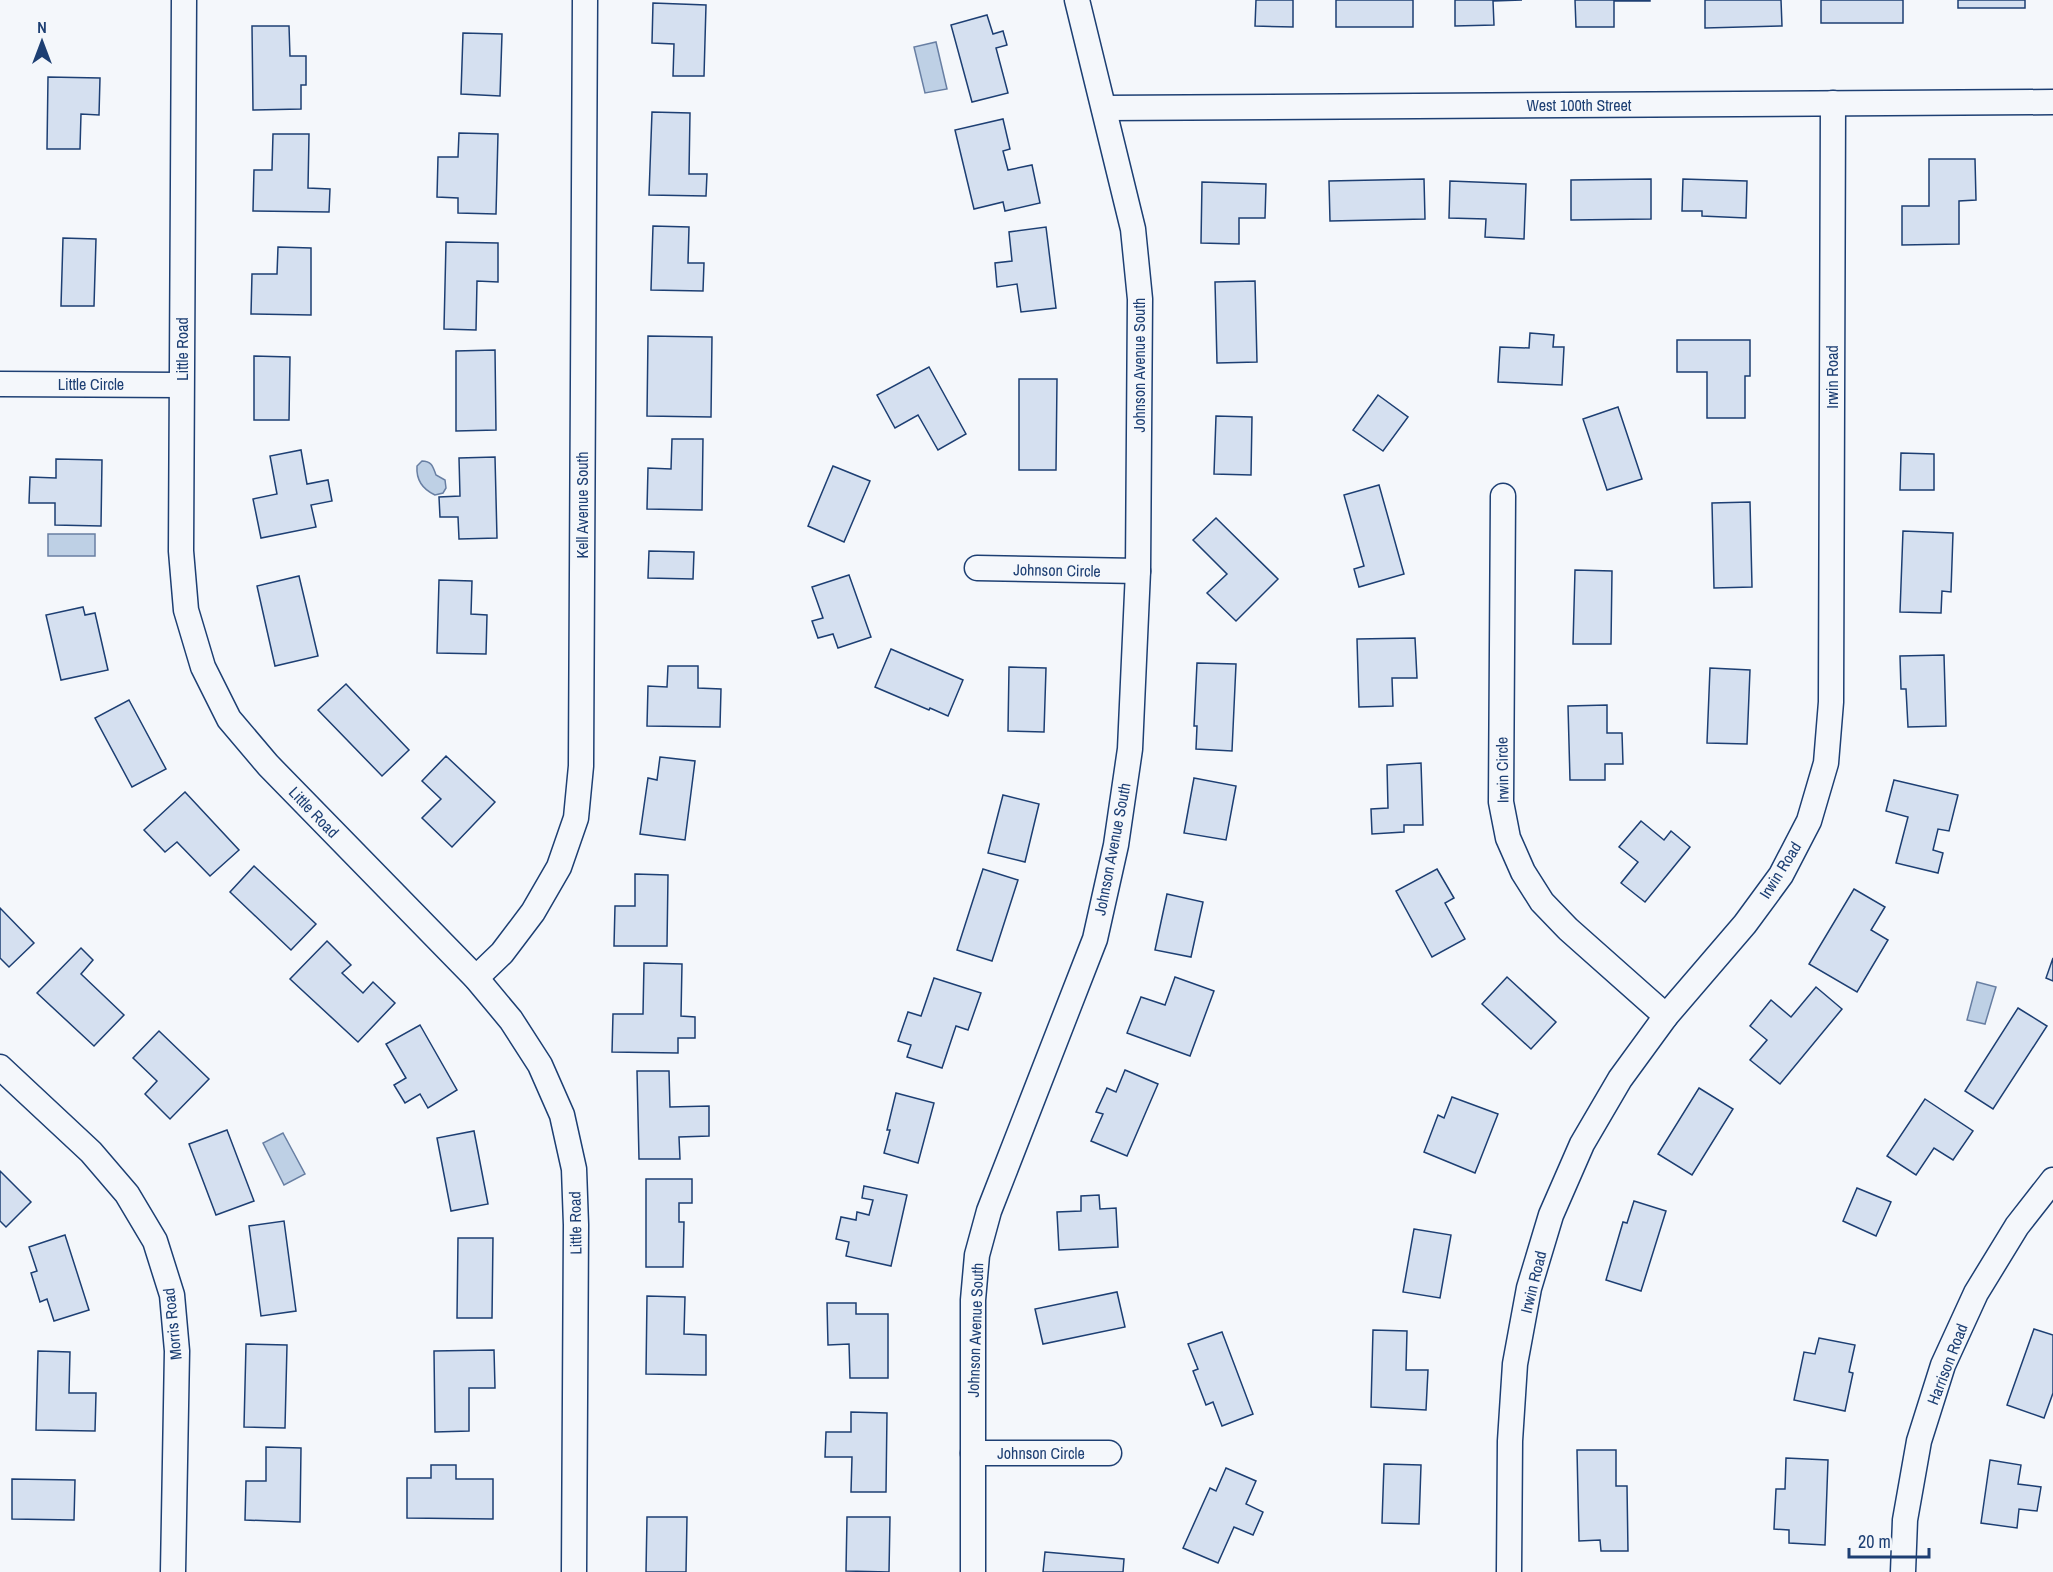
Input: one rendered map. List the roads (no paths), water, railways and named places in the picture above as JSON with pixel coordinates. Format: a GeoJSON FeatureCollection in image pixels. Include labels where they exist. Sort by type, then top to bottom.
{"type":"FeatureCollection","features":[{"type":"Feature","properties":{"kind":"street","name":"Little Road"},"geometry":{"type":"LineString","coordinates":[[184,0],[182,551],[186,610],[203,667],[229,719],[268,765],[476,978],[511,1020],[540,1065],[562,1116],[574,1169],[576,1225],[574,1572]]}},
{"type":"Feature","properties":{"kind":"street","name":"Kell Avenue South"},"geometry":{"type":"LineString","coordinates":[[476,978],[502,953],[533,912],[559,867],[576,818],[581,754],[585,0]]}},
{"type":"Feature","properties":{"kind":"street","name":"Johnson Avenue South"},"geometry":{"type":"LineString","coordinates":[[973,1572],[973,1300],[977,1255],[989,1211],[1095,939],[1116,845],[1130,749],[1137,572],[1140,299],[1133,229],[1077,0]]}},
{"type":"Feature","properties":{"kind":"street","name":"West 100th Street"},"geometry":{"type":"LineString","coordinates":[[1104,108],[2053,102]]}},
{"type":"Feature","properties":{"kind":"street","name":"Irwin Road"},"geometry":{"type":"LineString","coordinates":[[1509,1572],[1510,1441],[1515,1364],[1529,1288],[1551,1215],[1582,1144],[1620,1078],[1666,1016],[1745,924],[1781,875],[1809,821],[1826,763],[1831,702],[1833,103]]}},
{"type":"Feature","properties":{"kind":"street","name":"Little Circle"},"geometry":{"type":"LineString","coordinates":[[0,384],[182,385]]}},
{"type":"Feature","properties":{"kind":"street","name":"Irwin Circle"},"geometry":{"type":"LineString","coordinates":[[1503,496],[1501,802],[1508,838],[1522,872],[1542,902],[1568,929],[1666,1016]]}},
{"type":"Feature","properties":{"kind":"street","name":"Johnson Circle"},"geometry":{"type":"LineString","coordinates":[[977,568],[1137,572]]}},
{"type":"Feature","properties":{"kind":"street","name":"Morris Road"},"geometry":{"type":"LineString","coordinates":[[0,1067],[91,1152],[127,1194],[155,1241],[172,1295],[177,1350],[172,1572]]}},
{"type":"Feature","properties":{"kind":"street","name":"Harrison Road"},"geometry":{"type":"LineString","coordinates":[[1903,1572],[1905,1520],[1919,1441],[1943,1365],[1976,1293],[2017,1226],[2053,1180]]}},
{"type":"Feature","properties":{"kind":"street","name":"Johnson Circle"},"geometry":{"type":"LineString","coordinates":[[973,1453],[1109,1453]]}},
{"type":"Feature","properties":{"kind":"water"},"geometry":{"type":"Polygon","coordinates":[[[936,42],[947,89],[925,93],[914,47],[936,42]]]}},
{"type":"Feature","properties":{"kind":"water"},"geometry":{"type":"Polygon","coordinates":[[[422,461],[430,463],[436,475],[445,480],[446,488],[443,493],[435,495],[421,484],[417,466],[422,461]]]}},
{"type":"Feature","properties":{"kind":"water"},"geometry":{"type":"Polygon","coordinates":[[[48,534],[95,534],[95,556],[48,556],[48,534]]]}},
{"type":"Feature","properties":{"kind":"water"},"geometry":{"type":"Polygon","coordinates":[[[1977,982],[1996,987],[1985,1024],[1967,1020],[1977,982]]]}},
{"type":"Feature","properties":{"kind":"water"},"geometry":{"type":"Polygon","coordinates":[[[283,1133],[305,1174],[284,1185],[263,1143],[283,1133]]]}}]}
